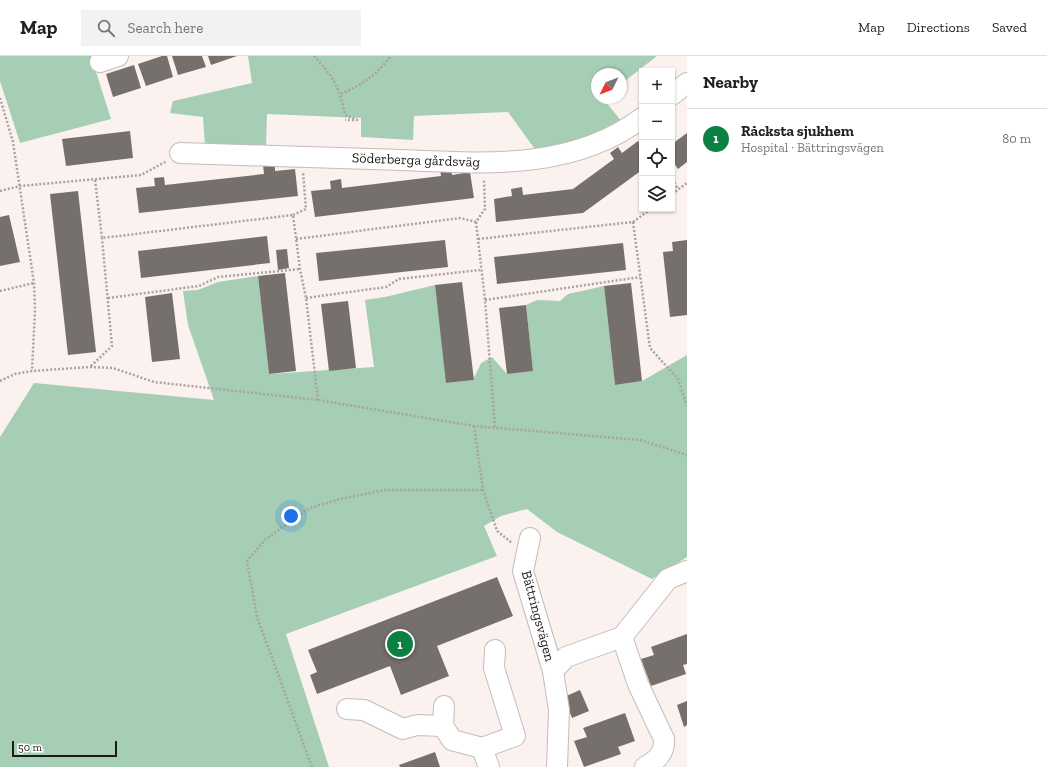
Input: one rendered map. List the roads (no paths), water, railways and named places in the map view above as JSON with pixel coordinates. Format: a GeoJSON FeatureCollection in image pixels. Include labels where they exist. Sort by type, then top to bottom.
{"type":"FeatureCollection","features":[{"type":"Feature","properties":{"kind":"street"},"geometry":{"type":"LineString","coordinates":[[675,93],[687,84]]}},
{"type":"Feature","properties":{"kind":"street","name":"Söderberga gårdsväg"},"geometry":{"type":"LineString","coordinates":[[180,153],[498,163],[560,156],[614,137],[639,120]]}},
{"type":"Feature","properties":{"kind":"street","name":"Bättringsvägen"},"geometry":{"type":"LineString","coordinates":[[528,546],[523,571],[553,671],[559,710],[557,767]]}},
{"type":"Feature","properties":{"kind":"street"},"geometry":{"type":"LineString","coordinates":[[645,767],[661,755],[665,747],[664,738],[638,684],[622,637],[668,579],[687,571]]}},
{"type":"Feature","properties":{"kind":"street","name":"Bättringsvägen"},"geometry":{"type":"LineString","coordinates":[[553,671],[566,657],[622,637]]}},
{"type":"Feature","properties":{"kind":"street"},"geometry":{"type":"LineString","coordinates":[[444,706],[443,726],[452,740],[482,748],[515,736],[494,668],[495,650]]}},
{"type":"Feature","properties":{"kind":"street"},"geometry":{"type":"LineString","coordinates":[[346,709],[364,710],[403,729],[417,725],[443,726]]}},
{"type":"Feature","properties":{"kind":"street"},"geometry":{"type":"LineString","coordinates":[[482,748],[489,767]]}},
{"type":"Feature","properties":{"kind":"place","name":"Råcksta sjukhem"},"geometry":{"type":"Point","coordinates":[400,644]}}]}
